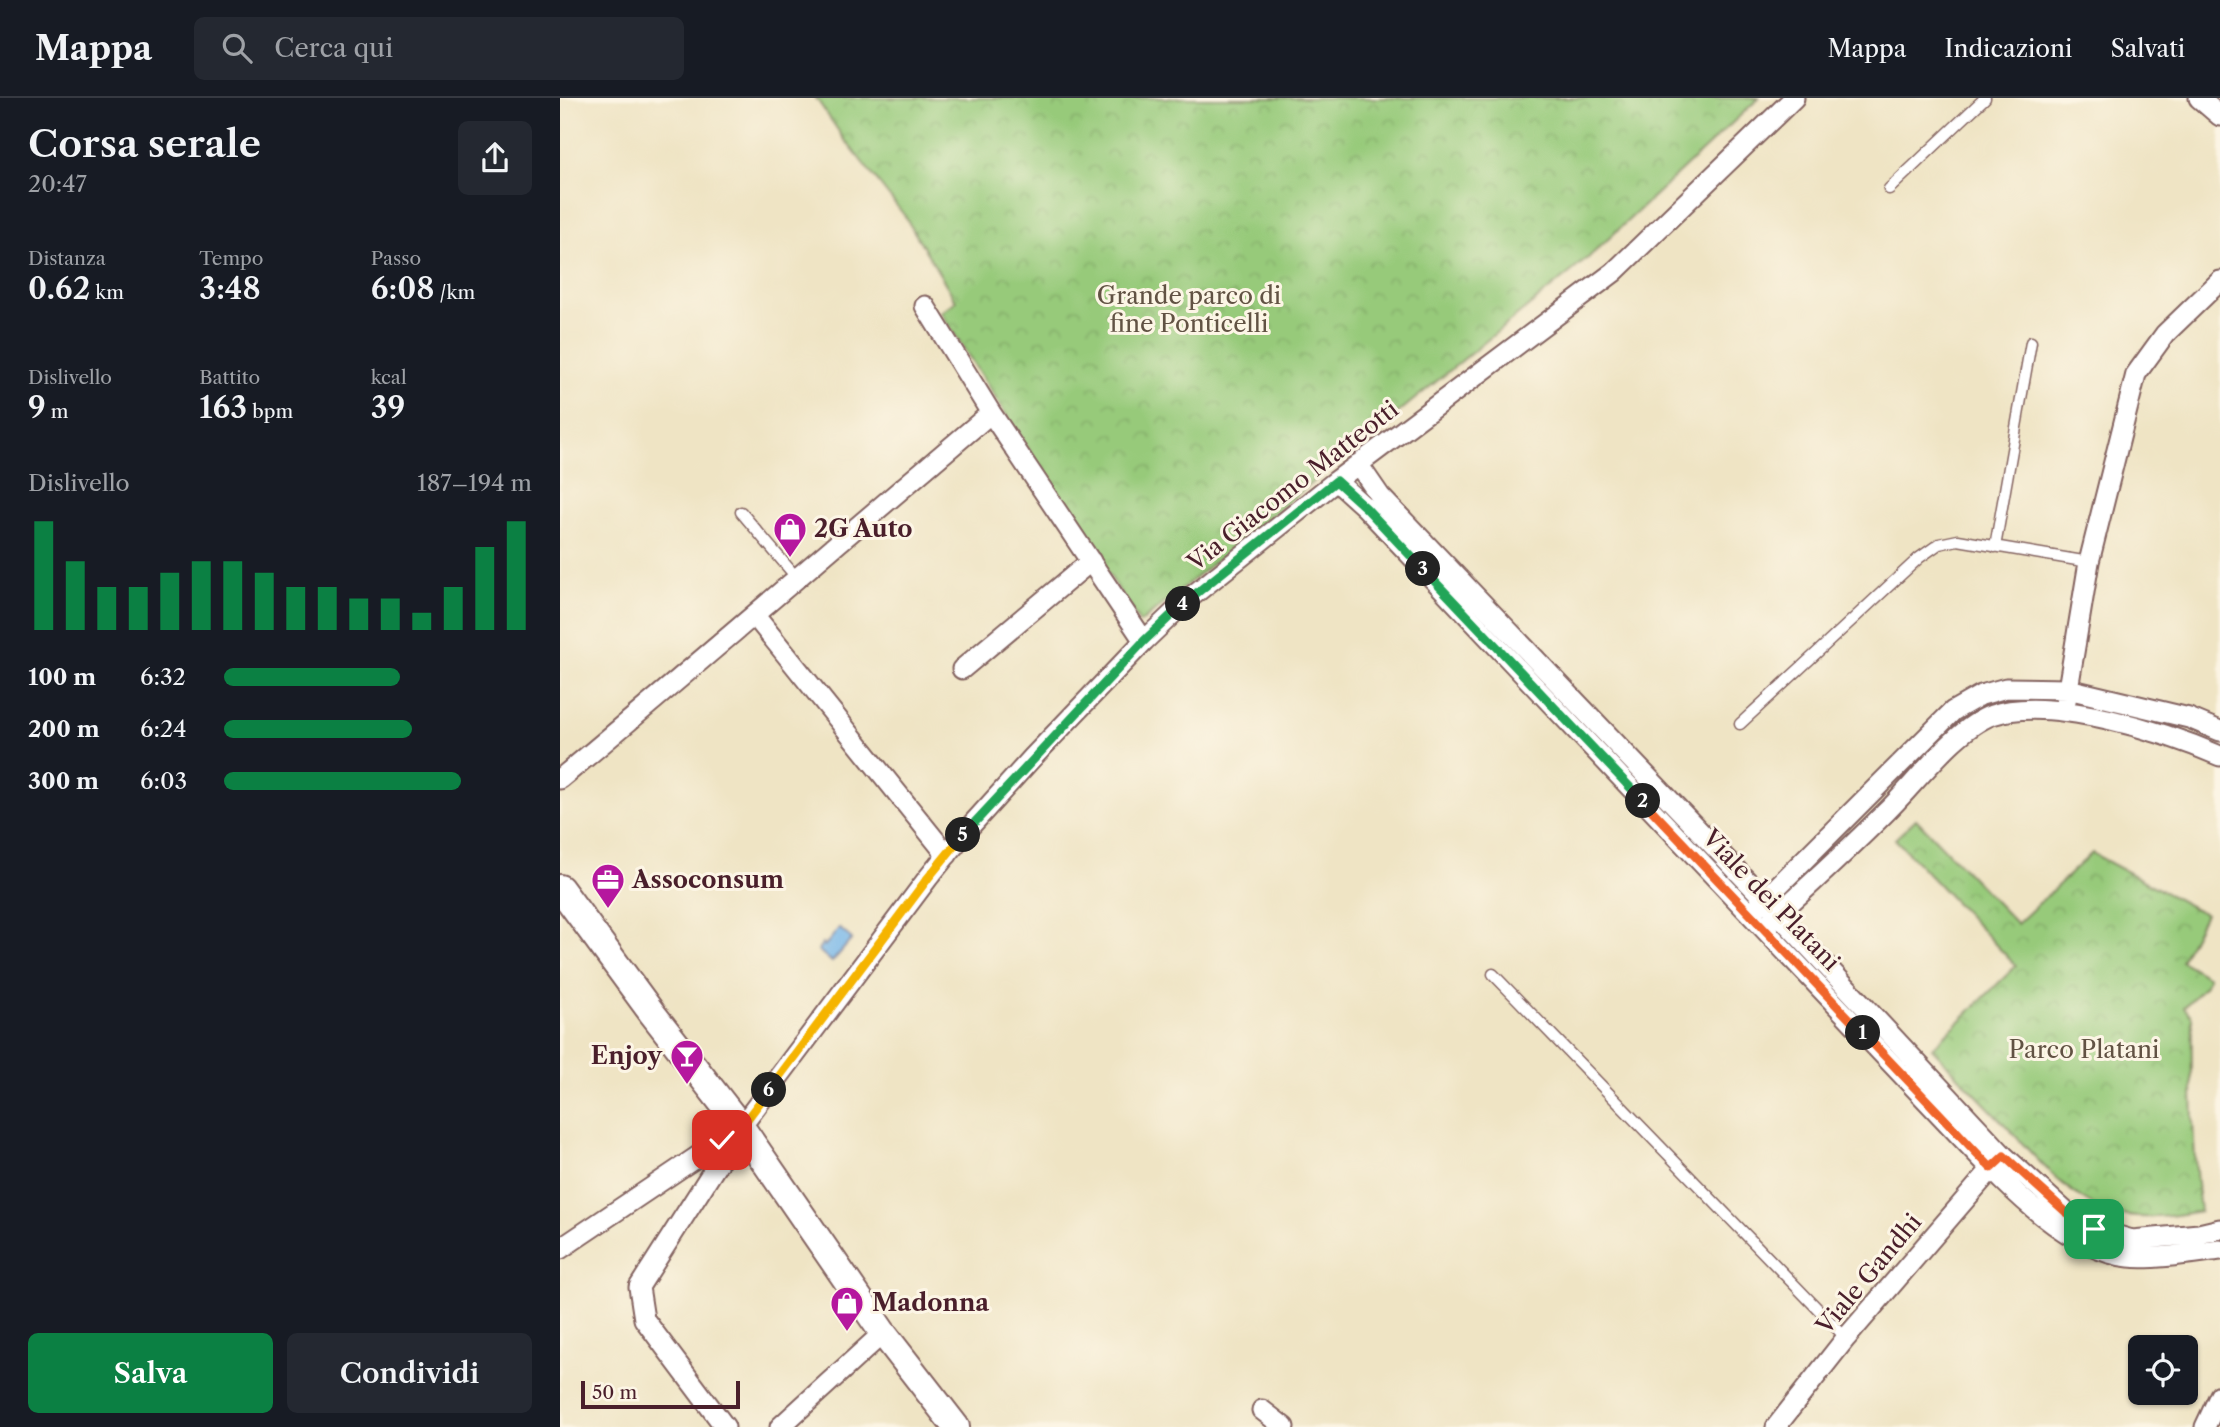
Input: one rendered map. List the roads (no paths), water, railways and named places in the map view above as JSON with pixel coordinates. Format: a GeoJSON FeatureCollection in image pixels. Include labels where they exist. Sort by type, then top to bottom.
{"type":"FeatureCollection","features":[{"type":"Feature","properties":{"kind":"main road"},"geometry":{"type":"LineString","coordinates":[[560,888],[652,1013],[741,1127],[883,1333],[956,1427]]}},
{"type":"Feature","properties":{"kind":"street","name":"Via Giacomo Matteotti"},"geometry":{"type":"LineString","coordinates":[[741,1127],[947,855],[1032,758],[1144,641],[1187,600],[1336,481],[1614,272],[1794,98]]}},
{"type":"Feature","properties":{"kind":"street"},"geometry":{"type":"LineString","coordinates":[[2199,98],[2220,116]]}},
{"type":"Feature","properties":{"kind":"street"},"geometry":{"type":"LineString","coordinates":[[2064,712],[2089,562],[2136,374],[2165,334],[2220,281]]}},
{"type":"Feature","properties":{"kind":"street"},"geometry":{"type":"LineString","coordinates":[[925,306],[991,413],[1144,641]]}},
{"type":"Feature","properties":{"kind":"street"},"geometry":{"type":"LineString","coordinates":[[560,779],[991,413]]}},
{"type":"Feature","properties":{"kind":"street","name":"Viale dei Platani"},"geometry":{"type":"LineString","coordinates":[[1358,464],[1380,496],[1764,913],[2071,1238],[2106,1252],[2131,1258],[2220,1250]]}},
{"type":"Feature","properties":{"kind":"street","name":"Viale dei Platani"},"geometry":{"type":"LineString","coordinates":[[1336,481],[1366,508],[1764,913]]}},
{"type":"Feature","properties":{"kind":"street"},"geometry":{"type":"LineString","coordinates":[[962,669],[1091,561]]}},
{"type":"Feature","properties":{"kind":"street"},"geometry":{"type":"LineString","coordinates":[[755,616],[947,855]]}},
{"type":"Feature","properties":{"kind":"street"},"geometry":{"type":"LineString","coordinates":[[1764,913],[1953,711],[1981,695],[2006,688],[2068,689],[2189,718],[2220,731]]}},
{"type":"Feature","properties":{"kind":"street"},"geometry":{"type":"LineString","coordinates":[[1764,913],[1887,812],[1967,729],[1990,716],[2010,710],[2064,712],[2182,740],[2220,756]]}},
{"type":"Feature","properties":{"kind":"street"},"geometry":{"type":"LineString","coordinates":[[560,1249],[741,1127]]}},
{"type":"Feature","properties":{"kind":"street"},"geometry":{"type":"LineString","coordinates":[[725,1427],[644,1319],[639,1287],[741,1127]]}},
{"type":"Feature","properties":{"kind":"street","name":"Viale dei Platani"},"geometry":{"type":"LineString","coordinates":[[1997,1162],[2094,1229],[2132,1240],[2220,1230]]}},
{"type":"Feature","properties":{"kind":"street","name":"Viale Gandhi"},"geometry":{"type":"LineString","coordinates":[[1776,1427],[1846,1338],[1997,1162]]}},
{"type":"Feature","properties":{"kind":"street"},"geometry":{"type":"LineString","coordinates":[[780,1427],[883,1333]]}},
{"type":"Feature","properties":{"kind":"street"},"geometry":{"type":"LineString","coordinates":[[2205,1427],[2220,1395]]}},
{"type":"Feature","properties":{"kind":"street"},"geometry":{"type":"LineString","coordinates":[[1262,1410],[1284,1427]]}},
{"type":"Feature","properties":{"kind":"lane"},"geometry":{"type":"LineString","coordinates":[[1889,189],[1985,98]]}},
{"type":"Feature","properties":{"kind":"lane"},"geometry":{"type":"LineString","coordinates":[[1995,547],[2031,342]]}},
{"type":"Feature","properties":{"kind":"lane"},"geometry":{"type":"LineString","coordinates":[[741,512],[796,577]]}},
{"type":"Feature","properties":{"kind":"lane"},"geometry":{"type":"LineString","coordinates":[[1740,724],[1919,558],[1939,544],[1958,540],[2089,562]]}},
{"type":"Feature","properties":{"kind":"lane"},"geometry":{"type":"LineString","coordinates":[[1493,974],[1846,1338]]}},
{"type":"Feature","properties":{"kind":"water"},"geometry":{"type":"Polygon","coordinates":[[[839,928],[852,939],[832,962],[818,950],[822,944],[825,946],[839,928]]]}},
{"type":"Feature","properties":{"kind":"place","name":"2G Auto"},"geometry":{"type":"Point","coordinates":[790,559]}},
{"type":"Feature","properties":{"kind":"place","name":"Assoconsum"},"geometry":{"type":"Point","coordinates":[608,910]}},
{"type":"Feature","properties":{"kind":"place","name":"Enjoy"},"geometry":{"type":"Point","coordinates":[687,1086]}},
{"type":"Feature","properties":{"kind":"place","name":"Madonna"},"geometry":{"type":"Point","coordinates":[847,1333]}},
{"type":"Feature","properties":{"kind":"park label","name":"Grande parco di fine Ponticelli"},"geometry":{"type":"Point","coordinates":[1189,310]}},
{"type":"Feature","properties":{"kind":"park label","name":"Parco Platani"},"geometry":{"type":"Point","coordinates":[2084,1050]}}]}
